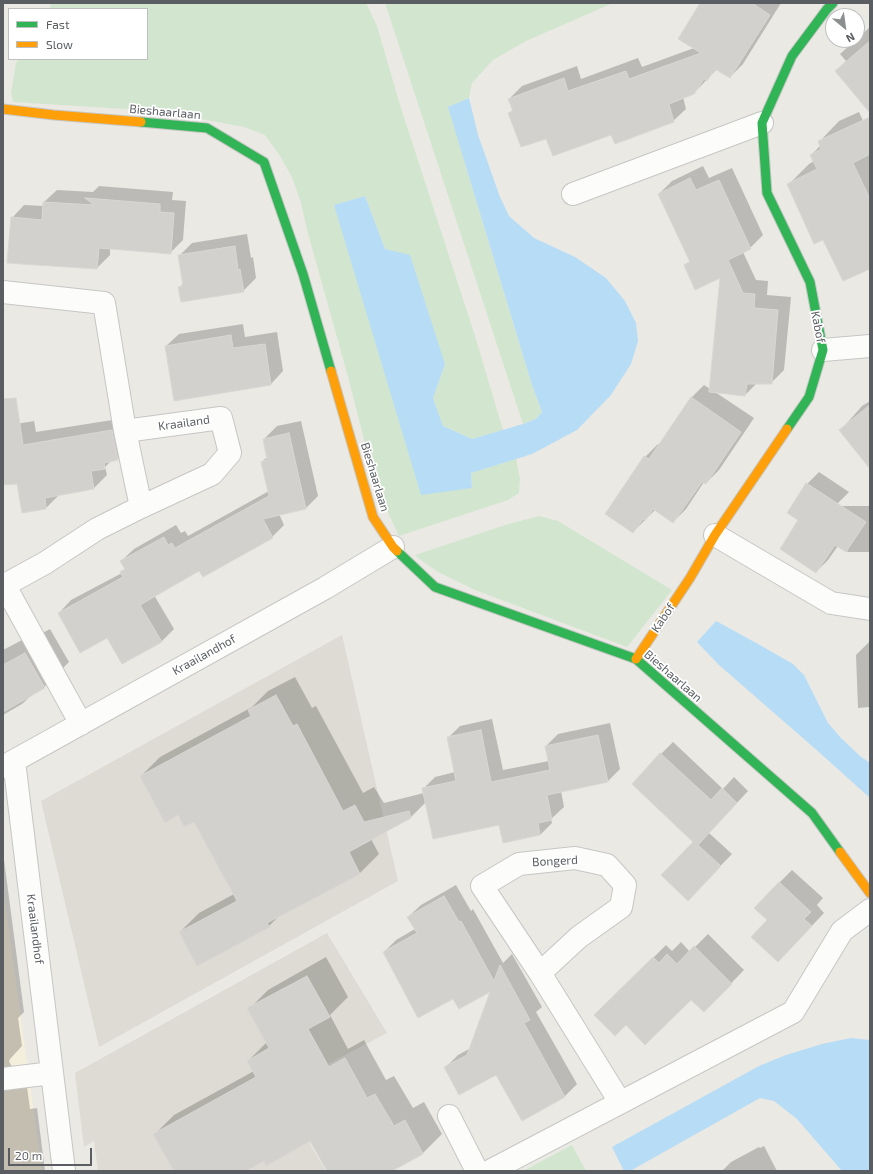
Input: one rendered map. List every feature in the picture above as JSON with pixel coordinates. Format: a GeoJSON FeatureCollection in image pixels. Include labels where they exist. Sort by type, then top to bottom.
{"type":"FeatureCollection","features":[{"type":"Feature","properties":{"kind":"street","name":"Kabof"},"geometry":{"type":"LineString","coordinates":[[636,659],[690,578],[715,535],[809,397],[823,350],[810,282],[767,193],[762,123],[792,56],[833,3]]}},
{"type":"Feature","properties":{"kind":"street","name":"Bieshaarlaan"},"geometry":{"type":"LineString","coordinates":[[3,110],[207,128],[238,144],[264,162],[303,274],[373,517],[393,547],[435,586],[636,659],[812,813],[870,893]]}},
{"type":"Feature","properties":{"kind":"street"},"geometry":{"type":"LineString","coordinates":[[573,194],[762,123]]}},
{"type":"Feature","properties":{"kind":"street"},"geometry":{"type":"LineString","coordinates":[[3,292],[104,303],[125,431],[141,507]]}},
{"type":"Feature","properties":{"kind":"street"},"geometry":{"type":"LineString","coordinates":[[823,350],[870,346]]}},
{"type":"Feature","properties":{"kind":"street","name":"Kraailand"},"geometry":{"type":"LineString","coordinates":[[81,724],[4,586],[45,563],[97,529],[212,474],[230,453],[220,418],[125,431]]}},
{"type":"Feature","properties":{"kind":"street"},"geometry":{"type":"LineString","coordinates":[[715,535],[831,603],[870,609]]}},
{"type":"Feature","properties":{"kind":"street","name":"Kraailandhof"},"geometry":{"type":"LineString","coordinates":[[64,1171],[52,1073],[8,764],[325,588],[393,547]]}},
{"type":"Feature","properties":{"kind":"street","name":"Bongerd"},"geometry":{"type":"LineString","coordinates":[[540,973],[579,937],[621,907],[625,885],[607,865],[575,858],[519,864],[482,886],[540,973],[620,1102]]}},
{"type":"Feature","properties":{"kind":"street"},"geometry":{"type":"LineString","coordinates":[[490,1171],[793,1012],[842,931],[870,910]]}},
{"type":"Feature","properties":{"kind":"street"},"geometry":{"type":"LineString","coordinates":[[3,1079],[52,1073]]}},
{"type":"Feature","properties":{"kind":"street"},"geometry":{"type":"LineString","coordinates":[[448,1116],[477,1171]]}},
{"type":"Feature","properties":{"kind":"shaded area"},"geometry":{"type":"Polygon","coordinates":[[[342,635],[398,881],[99,1047],[41,801],[342,635]]]}},
{"type":"Feature","properties":{"kind":"shaded area"},"geometry":{"type":"Polygon","coordinates":[[[3,889],[42,1171],[3,1171],[3,889]]]}},
{"type":"Feature","properties":{"kind":"shaded area"},"geometry":{"type":"Polygon","coordinates":[[[327,933],[387,1033],[328,1064],[337,1085],[310,1144],[326,1171],[98,1171],[94,1141],[84,1147],[75,1073],[327,933]]]}},
{"type":"Feature","properties":{"kind":"green space"},"geometry":{"type":"Polygon","coordinates":[[[51,3],[366,3],[377,26],[400,105],[475,336],[503,430],[472,439],[443,426],[433,398],[445,364],[385,249],[365,196],[334,205],[472,488],[471,473],[516,458],[520,479],[519,493],[508,500],[399,536],[382,500],[366,447],[301,203],[292,177],[280,156],[265,135],[244,127],[158,111],[13,102],[11,93],[16,63],[18,60],[148,60],[148,8],[50,8],[51,3]]]}},
{"type":"Feature","properties":{"kind":"green space"},"geometry":{"type":"Polygon","coordinates":[[[385,3],[613,3],[526,41],[493,60],[472,83],[469,98],[449,107],[532,385],[542,413],[536,419],[523,424],[385,3]]]}},
{"type":"Feature","properties":{"kind":"green space"},"geometry":{"type":"Polygon","coordinates":[[[539,516],[558,521],[672,590],[627,647],[475,590],[438,572],[415,555],[505,525],[539,516]]]}},
{"type":"Feature","properties":{"kind":"green space"},"geometry":{"type":"Polygon","coordinates":[[[572,1145],[586,1171],[523,1171],[572,1145]]]}},
{"type":"Feature","properties":{"kind":"water"},"geometry":{"type":"Polygon","coordinates":[[[469,98],[478,135],[500,197],[509,216],[534,238],[575,257],[606,278],[625,301],[636,323],[638,341],[631,364],[611,395],[577,430],[532,454],[471,473],[472,488],[421,495],[334,205],[365,196],[385,249],[410,255],[445,364],[433,398],[443,426],[472,439],[536,419],[542,412],[532,385],[448,107],[469,98]]]}},
{"type":"Feature","properties":{"kind":"water"},"geometry":{"type":"Polygon","coordinates":[[[716,621],[793,664],[804,675],[828,723],[841,738],[860,756],[870,763],[870,798],[719,665],[697,642],[716,621]]]}},
{"type":"Feature","properties":{"kind":"water"},"geometry":{"type":"Polygon","coordinates":[[[851,1038],[870,1041],[870,1171],[842,1171],[797,1119],[774,1101],[760,1098],[630,1171],[624,1171],[612,1147],[759,1066],[786,1055],[822,1044],[851,1038]]]}},
{"type":"Feature","properties":{"kind":"building"},"geometry":{"type":"Polygon","coordinates":[[[700,3],[752,3],[770,15],[730,78],[715,69],[707,81],[704,79],[694,94],[669,104],[674,122],[615,144],[611,135],[553,156],[546,139],[521,147],[508,113],[513,111],[508,99],[564,78],[568,91],[626,71],[629,79],[701,53],[678,39],[700,3]]]}},
{"type":"Feature","properties":{"kind":"building"},"geometry":{"type":"Polygon","coordinates":[[[870,41],[870,113],[835,71],[862,48],[865,48],[865,45],[870,41]]]}},
{"type":"Feature","properties":{"kind":"building"},"geometry":{"type":"Polygon","coordinates":[[[870,117],[870,154],[853,163],[870,199],[870,269],[843,281],[823,240],[814,244],[787,184],[817,169],[810,155],[821,149],[818,141],[870,117]]]}},
{"type":"Feature","properties":{"kind":"building"},"geometry":{"type":"Polygon","coordinates":[[[690,178],[696,190],[719,180],[751,249],[728,260],[743,293],[755,294],[754,308],[778,310],[772,384],[747,384],[745,396],[709,392],[720,278],[695,290],[684,265],[690,262],[658,194],[690,178]]]}},
{"type":"Feature","properties":{"kind":"building"},"geometry":{"type":"Polygon","coordinates":[[[85,198],[160,204],[160,212],[174,213],[171,254],[99,248],[97,269],[7,263],[11,217],[42,220],[43,202],[94,205],[85,198]]]}},
{"type":"Feature","properties":{"kind":"building"},"geometry":{"type":"Polygon","coordinates":[[[235,246],[238,270],[240,269],[244,292],[181,302],[178,287],[183,286],[178,255],[235,246]]]}},
{"type":"Feature","properties":{"kind":"building"},"geometry":{"type":"Polygon","coordinates":[[[231,335],[233,348],[265,344],[271,385],[174,401],[165,346],[231,335]]]}},
{"type":"Feature","properties":{"kind":"building"},"geometry":{"type":"Polygon","coordinates":[[[691,397],[741,432],[706,484],[702,482],[673,523],[653,509],[645,521],[643,519],[633,533],[605,514],[644,456],[649,459],[691,397]]]}},
{"type":"Feature","properties":{"kind":"building"},"geometry":{"type":"Polygon","coordinates":[[[16,398],[23,445],[112,430],[118,460],[104,463],[105,469],[91,471],[94,489],[45,498],[46,509],[22,513],[17,484],[3,485],[3,399],[16,398]]]}},
{"type":"Feature","properties":{"kind":"building"},"geometry":{"type":"Polygon","coordinates":[[[870,405],[870,469],[839,430],[870,405]]]}},
{"type":"Feature","properties":{"kind":"building"},"geometry":{"type":"Polygon","coordinates":[[[289,433],[306,509],[263,519],[273,538],[203,577],[199,571],[140,605],[162,642],[122,664],[107,638],[80,653],[58,613],[123,577],[120,572],[125,569],[120,561],[164,537],[168,545],[172,543],[175,548],[269,496],[261,462],[267,460],[263,439],[289,433]]]}},
{"type":"Feature","properties":{"kind":"building"},"geometry":{"type":"Polygon","coordinates":[[[806,483],[866,522],[846,552],[835,545],[816,573],[780,549],[798,520],[787,513],[806,483]]]}},
{"type":"Feature","properties":{"kind":"building"},"geometry":{"type":"Polygon","coordinates":[[[25,653],[45,688],[3,712],[3,665],[25,653]]]}},
{"type":"Feature","properties":{"kind":"building"},"geometry":{"type":"Polygon","coordinates":[[[276,695],[293,726],[297,724],[343,811],[355,805],[364,822],[409,811],[411,818],[349,852],[360,874],[267,923],[270,927],[197,966],[179,932],[237,901],[194,822],[184,827],[178,815],[165,823],[140,776],[251,716],[248,710],[276,695]]]}},
{"type":"Feature","properties":{"kind":"building"},"geometry":{"type":"Polygon","coordinates":[[[481,730],[491,782],[550,770],[545,746],[598,735],[608,782],[547,795],[552,820],[538,823],[540,835],[503,843],[499,825],[433,839],[422,788],[456,781],[447,737],[481,730]]]}},
{"type":"Feature","properties":{"kind":"building"},"geometry":{"type":"Polygon","coordinates":[[[660,753],[711,800],[722,788],[737,803],[698,845],[721,866],[688,901],[661,875],[693,842],[632,784],[660,753]]]}},
{"type":"Feature","properties":{"kind":"building"},"geometry":{"type":"Polygon","coordinates":[[[779,882],[811,912],[804,919],[812,926],[778,962],[751,937],[767,920],[754,908],[779,882]]]}},
{"type":"Feature","properties":{"kind":"building"},"geometry":{"type":"Polygon","coordinates":[[[444,896],[459,922],[461,921],[494,981],[500,965],[530,1020],[524,1023],[565,1097],[522,1121],[496,1075],[459,1095],[444,1067],[467,1055],[490,992],[459,1009],[453,999],[418,1018],[383,952],[417,933],[407,917],[444,896]]]}},
{"type":"Feature","properties":{"kind":"building"},"geometry":{"type":"Polygon","coordinates":[[[694,946],[732,984],[704,1012],[691,1000],[645,1045],[626,1025],[615,1036],[594,1015],[653,957],[659,963],[667,954],[677,964],[694,946]]]}},
{"type":"Feature","properties":{"kind":"building"},"geometry":{"type":"Polygon","coordinates":[[[307,976],[330,1017],[308,1029],[329,1067],[345,1058],[367,1098],[375,1094],[394,1126],[405,1120],[423,1154],[392,1171],[327,1171],[310,1141],[266,1166],[264,1161],[246,1171],[174,1171],[153,1134],[256,1077],[247,1061],[269,1048],[247,1008],[307,976]]]}},
{"type":"Feature","properties":{"kind":"traffic: fast"},"geometry":{"type":"LineString","coordinates":[[787,429],[809,397],[823,350],[810,282],[767,193],[762,123],[792,56],[833,3]]}},
{"type":"Feature","properties":{"kind":"traffic: fast"},"geometry":{"type":"LineString","coordinates":[[141,122],[207,128],[264,162],[303,274],[331,371]]}},
{"type":"Feature","properties":{"kind":"traffic: fast"},"geometry":{"type":"LineString","coordinates":[[397,551],[435,587],[636,659],[812,813],[840,852]]}},
{"type":"Feature","properties":{"kind":"traffic: slow"},"geometry":{"type":"LineString","coordinates":[[3,109],[141,122]]}},
{"type":"Feature","properties":{"kind":"traffic: slow"},"geometry":{"type":"LineString","coordinates":[[331,371],[373,517],[397,551]]}},
{"type":"Feature","properties":{"kind":"traffic: slow"},"geometry":{"type":"LineString","coordinates":[[636,659],[690,578],[715,535],[787,429]]}},
{"type":"Feature","properties":{"kind":"traffic: slow"},"geometry":{"type":"LineString","coordinates":[[840,852],[870,893]]}}]}
